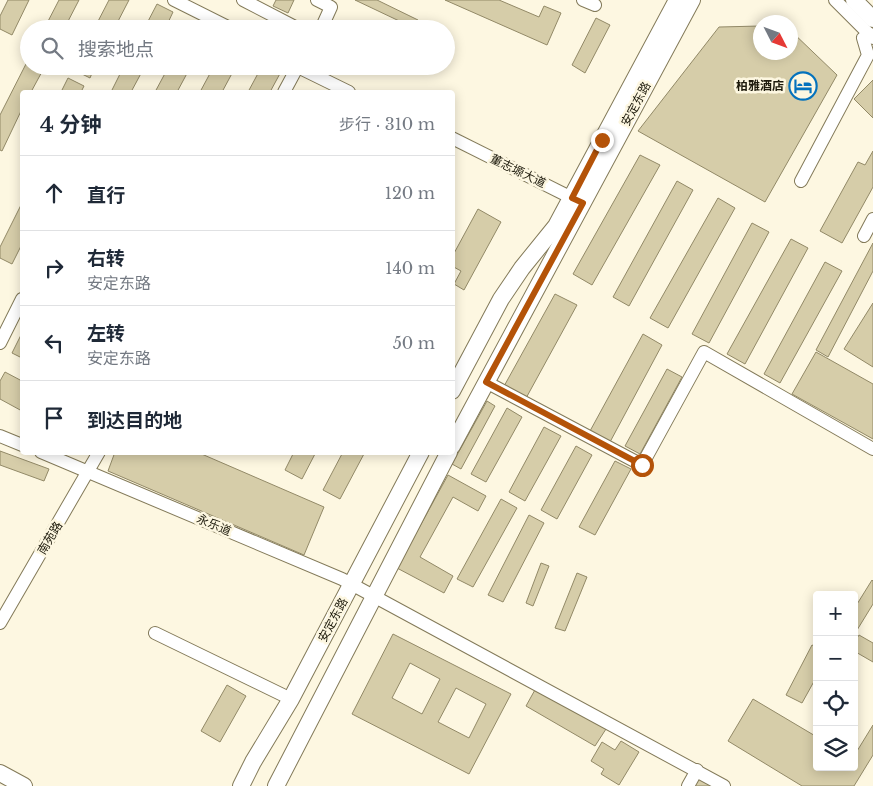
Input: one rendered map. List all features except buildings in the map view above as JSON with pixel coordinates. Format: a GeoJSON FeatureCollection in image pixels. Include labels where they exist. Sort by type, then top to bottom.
{"type":"FeatureCollection","features":[{"type":"Feature","properties":{"kind":"main road","name":"安定东路"},"geometry":{"type":"LineString","coordinates":[[455,440],[677,0]]}},
{"type":"Feature","properties":{"kind":"main road","name":"安定东路"},"geometry":{"type":"LineString","coordinates":[[455,385],[501,300],[522,268],[576,203],[692,0]]}},
{"type":"Feature","properties":{"kind":"main road"},"geometry":{"type":"LineString","coordinates":[[854,0],[872,30]]}},
{"type":"Feature","properties":{"kind":"main road","name":"安定东路"},"geometry":{"type":"LineString","coordinates":[[241,786],[253,762],[291,699],[419,455]]}},
{"type":"Feature","properties":{"kind":"main road","name":"安定东路"},"geometry":{"type":"LineString","coordinates":[[276,786],[379,600],[448,455]]}},
{"type":"Feature","properties":{"kind":"main road"},"geometry":{"type":"LineString","coordinates":[[0,773],[24,786]]}},
{"type":"Feature","properties":{"kind":"street"},"geometry":{"type":"LineString","coordinates":[[162,0],[202,20]]}},
{"type":"Feature","properties":{"kind":"street"},"geometry":{"type":"LineString","coordinates":[[174,0],[214,20]]}},
{"type":"Feature","properties":{"kind":"street"},"geometry":{"type":"LineString","coordinates":[[243,0],[282,20]]}},
{"type":"Feature","properties":{"kind":"street"},"geometry":{"type":"LineString","coordinates":[[583,0],[595,5]]}},
{"type":"Feature","properties":{"kind":"street"},"geometry":{"type":"LineString","coordinates":[[801,181],[868,55],[863,38],[872,30],[835,0]]}},
{"type":"Feature","properties":{"kind":"street"},"geometry":{"type":"LineString","coordinates":[[319,20],[325,4]]}},
{"type":"Feature","properties":{"kind":"street"},"geometry":{"type":"LineString","coordinates":[[322,20],[325,4]]}},
{"type":"Feature","properties":{"kind":"street"},"geometry":{"type":"LineString","coordinates":[[285,90],[295,75]]}},
{"type":"Feature","properties":{"kind":"street"},"geometry":{"type":"LineString","coordinates":[[290,90],[296,75]]}},
{"type":"Feature","properties":{"kind":"street"},"geometry":{"type":"LineString","coordinates":[[316,75],[345,90]]}},
{"type":"Feature","properties":{"kind":"street"},"geometry":{"type":"LineString","coordinates":[[320,75],[356,90]]}},
{"type":"Feature","properties":{"kind":"street","name":"董志塬大道"},"geometry":{"type":"LineString","coordinates":[[455,140],[576,203]]}},
{"type":"Feature","properties":{"kind":"street","name":"董志塬大道"},"geometry":{"type":"LineString","coordinates":[[455,145],[576,203]]}},
{"type":"Feature","properties":{"kind":"street"},"geometry":{"type":"LineString","coordinates":[[864,236],[873,219]]}},
{"type":"Feature","properties":{"kind":"street"},"geometry":{"type":"LineString","coordinates":[[0,343],[20,303]]}},
{"type":"Feature","properties":{"kind":"street"},"geometry":{"type":"LineString","coordinates":[[486,382],[642,465],[704,352],[873,449]]}},
{"type":"Feature","properties":{"kind":"street"},"geometry":{"type":"LineString","coordinates":[[0,436],[20,444]]}},
{"type":"Feature","properties":{"kind":"street","name":"永乐道"},"geometry":{"type":"LineString","coordinates":[[48,455],[333,575],[724,786]]}},
{"type":"Feature","properties":{"kind":"street","name":"南苑路"},"geometry":{"type":"LineString","coordinates":[[87,471],[93,455]]}},
{"type":"Feature","properties":{"kind":"street","name":"南苑路"},"geometry":{"type":"LineString","coordinates":[[2,614],[97,455]]}},
{"type":"Feature","properties":{"kind":"street"},"geometry":{"type":"LineString","coordinates":[[155,633],[291,699]]}},
{"type":"Feature","properties":{"kind":"street"},"geometry":{"type":"LineString","coordinates":[[688,786],[697,770]]}},
{"type":"Feature","properties":{"kind":"place","name":"柏雅酒店"},"geometry":{"type":"Point","coordinates":[803,86]}},
{"type":"Feature","properties":{"kind":"route"},"geometry":{"type":"LineString","coordinates":[[602,140],[572,198],[583,203],[486,382],[642,465]]}}]}
